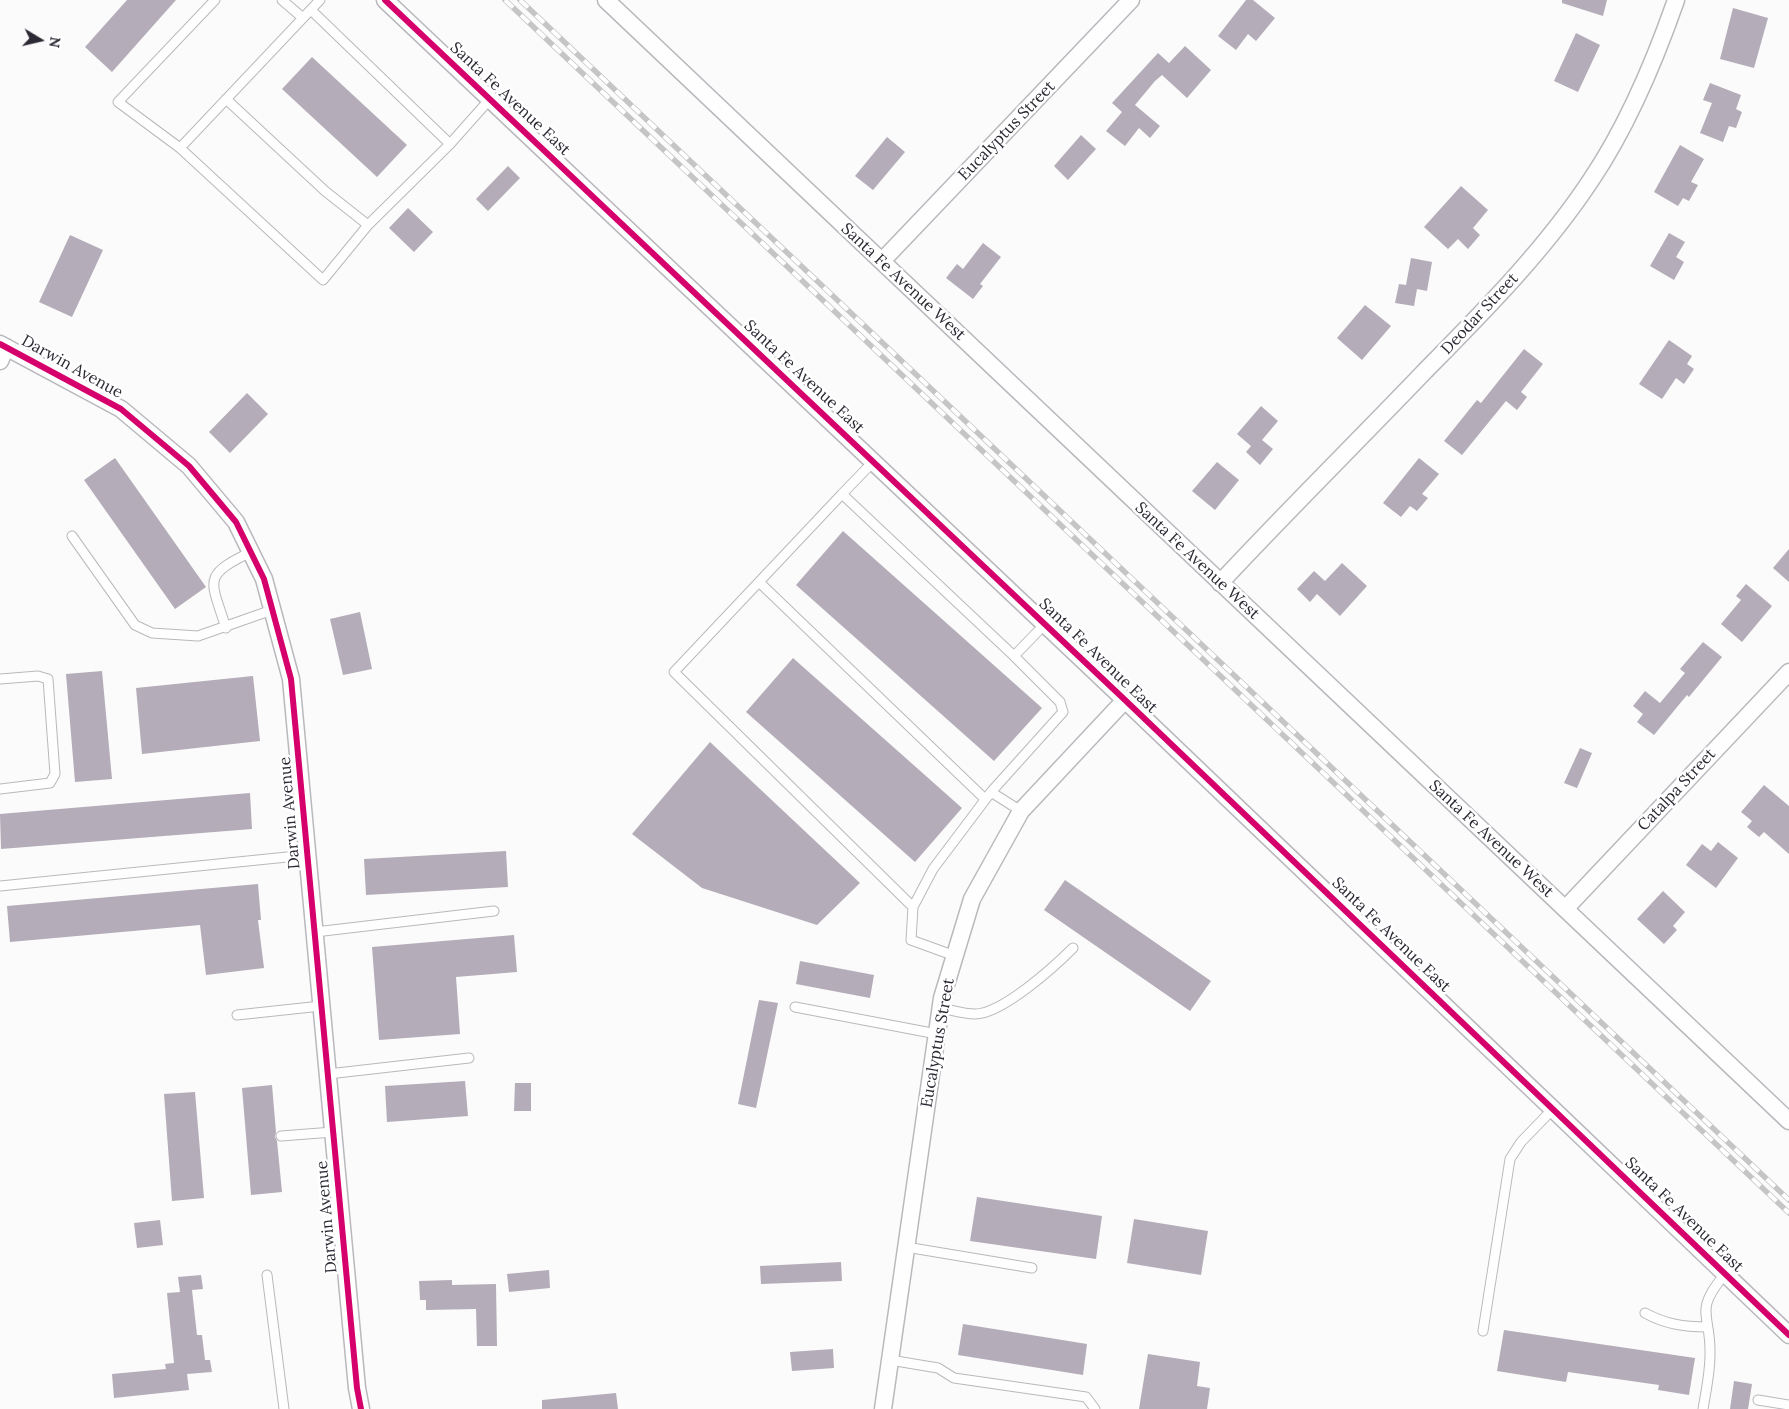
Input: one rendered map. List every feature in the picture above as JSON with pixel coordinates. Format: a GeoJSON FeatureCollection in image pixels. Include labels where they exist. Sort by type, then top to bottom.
{"type":"FeatureCollection","features":[{"type":"Feature","properties":{"kind":"street","name":"Santa Fe Avenue East"},"geometry":{"type":"LineString","coordinates":[[385,0],[1125,700],[1789,1335]]}},
{"type":"Feature","properties":{"kind":"street","name":"Santa Fe Avenue West"},"geometry":{"type":"LineString","coordinates":[[606,0],[1789,1121]]}},
{"type":"Feature","properties":{"kind":"street","name":"Eucalyptus Street"},"geometry":{"type":"LineString","coordinates":[[882,261],[1131,0]]}},
{"type":"Feature","properties":{"kind":"street","name":"Deodar Street"},"geometry":{"type":"LineString","coordinates":[[1220,583],[1482,314],[1555,230],[1591,180],[1626,122],[1653,63],[1676,0]]}},
{"type":"Feature","properties":{"kind":"street","name":"Darwin Avenue"},"geometry":{"type":"LineString","coordinates":[[2,350],[121,409],[189,466],[236,522],[264,579],[291,679],[356,1379],[361,1409]]}},
{"type":"Feature","properties":{"kind":"street","name":"Catalpa Street"},"geometry":{"type":"LineString","coordinates":[[1565,909],[1789,672]]}},
{"type":"Feature","properties":{"kind":"street","name":"Eucalyptus Street"},"geometry":{"type":"LineString","coordinates":[[883,1409],[941,1008],[972,899],[1021,811],[1125,700]]}},
{"type":"Feature","properties":{"kind":"lane"},"geometry":{"type":"LineString","coordinates":[[215,0],[118,102],[180,148],[323,280],[368,225],[450,144],[490,99]]}},
{"type":"Feature","properties":{"kind":"lane"},"geometry":{"type":"LineString","coordinates":[[282,0],[303,18]]}},
{"type":"Feature","properties":{"kind":"lane"},"geometry":{"type":"LineString","coordinates":[[180,148],[320,0]]}},
{"type":"Feature","properties":{"kind":"lane"},"geometry":{"type":"LineString","coordinates":[[311,10],[450,144]]}},
{"type":"Feature","properties":{"kind":"lane"},"geometry":{"type":"LineString","coordinates":[[226,99],[325,191],[368,225]]}},
{"type":"Feature","properties":{"kind":"lane"},"geometry":{"type":"LineString","coordinates":[[873,462],[674,672],[913,907]]}},
{"type":"Feature","properties":{"kind":"lane"},"geometry":{"type":"LineString","coordinates":[[842,494],[1014,656],[1060,702],[1063,712],[988,796],[933,869],[913,907],[910,940],[955,956]]}},
{"type":"Feature","properties":{"kind":"lane"},"geometry":{"type":"LineString","coordinates":[[72,536],[135,625],[152,633],[174,636],[198,636],[226,628],[272,610]]}},
{"type":"Feature","properties":{"kind":"lane"},"geometry":{"type":"LineString","coordinates":[[226,628],[213,585],[215,575],[228,563],[251,552]]}},
{"type":"Feature","properties":{"kind":"lane"},"geometry":{"type":"LineString","coordinates":[[759,582],[988,796],[1021,811]]}},
{"type":"Feature","properties":{"kind":"lane"},"geometry":{"type":"LineString","coordinates":[[1014,656],[1045,624]]}},
{"type":"Feature","properties":{"kind":"lane"},"geometry":{"type":"LineString","coordinates":[[0,679],[38,676],[48,679],[55,774],[50,783],[0,789]]}},
{"type":"Feature","properties":{"kind":"lane"},"geometry":{"type":"LineString","coordinates":[[0,886],[307,855]]}},
{"type":"Feature","properties":{"kind":"lane"},"geometry":{"type":"LineString","coordinates":[[315,932],[494,911]]}},
{"type":"Feature","properties":{"kind":"lane"},"geometry":{"type":"LineString","coordinates":[[941,1008],[975,1014],[988,1012],[1032,984],[1073,948]]}},
{"type":"Feature","properties":{"kind":"lane"},"geometry":{"type":"LineString","coordinates":[[237,1015],[321,1006]]}},
{"type":"Feature","properties":{"kind":"lane"},"geometry":{"type":"LineString","coordinates":[[795,1007],[937,1034]]}},
{"type":"Feature","properties":{"kind":"lane"},"geometry":{"type":"LineString","coordinates":[[328,1074],[469,1058]]}},
{"type":"Feature","properties":{"kind":"lane"},"geometry":{"type":"LineString","coordinates":[[1482,1331],[1510,1159],[1521,1142],[1553,1109]]}},
{"type":"Feature","properties":{"kind":"lane"},"geometry":{"type":"LineString","coordinates":[[282,1136],[333,1132]]}},
{"type":"Feature","properties":{"kind":"lane"},"geometry":{"type":"LineString","coordinates":[[906,1247],[1032,1268]]}},
{"type":"Feature","properties":{"kind":"lane"},"geometry":{"type":"LineString","coordinates":[[1702,1409],[1710,1372],[1710,1352],[1705,1317],[1707,1299],[1710,1292],[1725,1274]]}},
{"type":"Feature","properties":{"kind":"lane"},"geometry":{"type":"LineString","coordinates":[[267,1275],[284,1409]]}},
{"type":"Feature","properties":{"kind":"lane"},"geometry":{"type":"LineString","coordinates":[[1644,1313],[1662,1322],[1685,1327],[1707,1326]]}},
{"type":"Feature","properties":{"kind":"lane"},"geometry":{"type":"LineString","coordinates":[[890,1360],[938,1368],[954,1378],[1086,1397],[1094,1409]]}},
{"type":"Feature","properties":{"kind":"lane"},"geometry":{"type":"LineString","coordinates":[[1758,1400],[1789,1405]]}},
{"type":"Feature","properties":{"kind":"building"},"geometry":{"type":"Polygon","coordinates":[[[127,0],[176,0],[112,72],[85,47],[127,0]]]}},
{"type":"Feature","properties":{"kind":"building"},"geometry":{"type":"Polygon","coordinates":[[[1246,0],[1253,0],[1275,18],[1256,41],[1248,34],[1236,50],[1218,36],[1246,0]]]}},
{"type":"Feature","properties":{"kind":"building"},"geometry":{"type":"Polygon","coordinates":[[[1562,0],[1607,0],[1603,16],[1562,3],[1562,0]]]}},
{"type":"Feature","properties":{"kind":"building"},"geometry":{"type":"Polygon","coordinates":[[[1733,8],[1768,18],[1754,68],[1720,59],[1733,8]]]}},
{"type":"Feature","properties":{"kind":"building"},"geometry":{"type":"Polygon","coordinates":[[[1576,33],[1600,45],[1578,92],[1554,81],[1576,33]]]}},
{"type":"Feature","properties":{"kind":"building"},"geometry":{"type":"Polygon","coordinates":[[[1185,46],[1211,70],[1187,98],[1162,75],[1155,81],[1135,105],[1160,126],[1150,138],[1139,128],[1125,146],[1106,131],[1122,112],[1112,103],[1158,53],[1169,63],[1185,46]]]}},
{"type":"Feature","properties":{"kind":"building"},"geometry":{"type":"Polygon","coordinates":[[[312,57],[407,145],[377,177],[282,89],[312,57]]]}},
{"type":"Feature","properties":{"kind":"building"},"geometry":{"type":"Polygon","coordinates":[[[1710,83],[1741,95],[1736,109],[1742,112],[1736,128],[1729,126],[1723,142],[1700,133],[1712,103],[1703,100],[1710,83]]]}},
{"type":"Feature","properties":{"kind":"building"},"geometry":{"type":"Polygon","coordinates":[[[1081,135],[1096,149],[1068,180],[1054,166],[1081,135]]]}},
{"type":"Feature","properties":{"kind":"building"},"geometry":{"type":"Polygon","coordinates":[[[887,137],[905,152],[873,190],[855,176],[887,137]]]}},
{"type":"Feature","properties":{"kind":"building"},"geometry":{"type":"Polygon","coordinates":[[[1680,145],[1704,159],[1691,182],[1698,185],[1689,201],[1683,198],[1678,206],[1654,192],[1680,145]]]}},
{"type":"Feature","properties":{"kind":"building"},"geometry":{"type":"Polygon","coordinates":[[[508,166],[520,178],[488,211],[476,199],[508,166]]]}},
{"type":"Feature","properties":{"kind":"building"},"geometry":{"type":"Polygon","coordinates":[[[1461,186],[1488,210],[1473,228],[1480,235],[1468,249],[1458,239],[1448,249],[1424,227],[1461,186]]]}},
{"type":"Feature","properties":{"kind":"building"},"geometry":{"type":"Polygon","coordinates":[[[408,208],[433,232],[414,252],[389,228],[408,208]]]}},
{"type":"Feature","properties":{"kind":"building"},"geometry":{"type":"Polygon","coordinates":[[[1669,233],[1685,242],[1676,257],[1684,262],[1674,280],[1650,266],[1669,233]]]}},
{"type":"Feature","properties":{"kind":"building"},"geometry":{"type":"Polygon","coordinates":[[[70,235],[103,250],[72,317],[39,302],[70,235]]]}},
{"type":"Feature","properties":{"kind":"building"},"geometry":{"type":"Polygon","coordinates":[[[983,243],[1001,257],[980,284],[983,286],[973,299],[946,278],[957,264],[963,269],[983,243]]]}},
{"type":"Feature","properties":{"kind":"building"},"geometry":{"type":"Polygon","coordinates":[[[1411,258],[1432,262],[1427,291],[1417,289],[1414,306],[1395,303],[1399,284],[1406,285],[1411,258]]]}},
{"type":"Feature","properties":{"kind":"building"},"geometry":{"type":"Polygon","coordinates":[[[1365,305],[1391,326],[1362,360],[1337,338],[1365,305]]]}},
{"type":"Feature","properties":{"kind":"building"},"geometry":{"type":"Polygon","coordinates":[[[1669,340],[1692,356],[1687,364],[1694,369],[1684,384],[1676,378],[1662,399],[1639,384],[1669,340]]]}},
{"type":"Feature","properties":{"kind":"building"},"geometry":{"type":"Polygon","coordinates":[[[1524,349],[1543,364],[1521,392],[1527,397],[1517,410],[1506,401],[1462,455],[1444,441],[1477,400],[1481,403],[1524,349]]]}},
{"type":"Feature","properties":{"kind":"building"},"geometry":{"type":"Polygon","coordinates":[[[247,393],[268,414],[230,453],[209,432],[247,393]]]}},
{"type":"Feature","properties":{"kind":"building"},"geometry":{"type":"Polygon","coordinates":[[[1261,406],[1278,421],[1262,440],[1273,449],[1260,465],[1246,452],[1251,446],[1237,434],[1261,406]]]}},
{"type":"Feature","properties":{"kind":"building"},"geometry":{"type":"Polygon","coordinates":[[[115,458],[206,587],[175,609],[84,480],[115,458]]]}},
{"type":"Feature","properties":{"kind":"building"},"geometry":{"type":"Polygon","coordinates":[[[1419,458],[1439,474],[1422,494],[1428,498],[1417,511],[1410,506],[1401,517],[1383,503],[1419,458]]]}},
{"type":"Feature","properties":{"kind":"building"},"geometry":{"type":"Polygon","coordinates":[[[1217,462],[1239,480],[1215,510],[1192,491],[1217,462]]]}},
{"type":"Feature","properties":{"kind":"building"},"geometry":{"type":"Polygon","coordinates":[[[843,531],[1042,708],[994,761],[796,585],[843,531]]]}},
{"type":"Feature","properties":{"kind":"building"},"geometry":{"type":"Polygon","coordinates":[[[1789,549],[1789,582],[1773,568],[1789,549]]]}},
{"type":"Feature","properties":{"kind":"building"},"geometry":{"type":"Polygon","coordinates":[[[1342,563],[1367,586],[1340,616],[1317,594],[1310,602],[1297,589],[1314,571],[1325,581],[1342,563]]]}},
{"type":"Feature","properties":{"kind":"building"},"geometry":{"type":"Polygon","coordinates":[[[1746,584],[1772,606],[1742,642],[1721,624],[1741,600],[1736,596],[1746,584]]]}},
{"type":"Feature","properties":{"kind":"building"},"geometry":{"type":"Polygon","coordinates":[[[360,612],[372,669],[343,675],[330,619],[360,612]]]}},
{"type":"Feature","properties":{"kind":"building"},"geometry":{"type":"Polygon","coordinates":[[[1703,642],[1722,657],[1654,735],[1637,722],[1643,714],[1633,706],[1645,691],[1660,703],[1685,673],[1680,669],[1703,642]]]}},
{"type":"Feature","properties":{"kind":"building"},"geometry":{"type":"Polygon","coordinates":[[[793,658],[962,808],[915,862],[746,712],[793,658]]]}},
{"type":"Feature","properties":{"kind":"building"},"geometry":{"type":"Polygon","coordinates":[[[102,671],[112,779],[75,782],[66,674],[102,671]]]}},
{"type":"Feature","properties":{"kind":"building"},"geometry":{"type":"Polygon","coordinates":[[[253,676],[260,741],[142,754],[136,688],[253,676]]]}},
{"type":"Feature","properties":{"kind":"building"},"geometry":{"type":"Polygon","coordinates":[[[710,742],[860,883],[817,925],[702,888],[632,834],[710,742]]]}},
{"type":"Feature","properties":{"kind":"building"},"geometry":{"type":"Polygon","coordinates":[[[1580,748],[1592,753],[1577,788],[1564,783],[1580,748]]]}},
{"type":"Feature","properties":{"kind":"building"},"geometry":{"type":"Polygon","coordinates":[[[1764,785],[1789,806],[1789,854],[1764,832],[1759,837],[1747,827],[1752,821],[1741,812],[1764,785]]]}},
{"type":"Feature","properties":{"kind":"building"},"geometry":{"type":"Polygon","coordinates":[[[250,793],[252,829],[1,849],[0,814],[250,793]]]}},
{"type":"Feature","properties":{"kind":"building"},"geometry":{"type":"Polygon","coordinates":[[[1718,842],[1738,858],[1716,888],[1686,865],[1702,844],[1711,851],[1718,842]]]}},
{"type":"Feature","properties":{"kind":"building"},"geometry":{"type":"Polygon","coordinates":[[[506,851],[508,887],[366,895],[364,859],[506,851]]]}},
{"type":"Feature","properties":{"kind":"building"},"geometry":{"type":"Polygon","coordinates":[[[1065,880],[1211,981],[1190,1011],[1044,910],[1065,880]]]}},
{"type":"Feature","properties":{"kind":"building"},"geometry":{"type":"Polygon","coordinates":[[[258,884],[261,920],[258,920],[264,968],[206,975],[200,925],[10,942],[7,906],[258,884]]]}},
{"type":"Feature","properties":{"kind":"building"},"geometry":{"type":"Polygon","coordinates":[[[1663,891],[1685,912],[1673,926],[1677,930],[1664,944],[1637,919],[1663,891]]]}},
{"type":"Feature","properties":{"kind":"building"},"geometry":{"type":"Polygon","coordinates":[[[514,935],[517,972],[456,977],[460,1034],[379,1040],[372,947],[514,935]]]}},
{"type":"Feature","properties":{"kind":"building"},"geometry":{"type":"Polygon","coordinates":[[[800,961],[874,975],[870,998],[796,984],[800,961]]]}},
{"type":"Feature","properties":{"kind":"building"},"geometry":{"type":"Polygon","coordinates":[[[759,1000],[778,1003],[756,1108],[738,1104],[759,1000]]]}},
{"type":"Feature","properties":{"kind":"building"},"geometry":{"type":"Polygon","coordinates":[[[465,1081],[468,1116],[387,1122],[385,1086],[465,1081]]]}},
{"type":"Feature","properties":{"kind":"building"},"geometry":{"type":"Polygon","coordinates":[[[515,1083],[531,1083],[531,1111],[514,1111],[515,1083]]]}},
{"type":"Feature","properties":{"kind":"building"},"geometry":{"type":"Polygon","coordinates":[[[272,1085],[275,1137],[282,1192],[251,1195],[242,1088],[272,1085]]]}},
{"type":"Feature","properties":{"kind":"building"},"geometry":{"type":"Polygon","coordinates":[[[195,1092],[204,1198],[172,1201],[164,1094],[195,1092]]]}},
{"type":"Feature","properties":{"kind":"building"},"geometry":{"type":"Polygon","coordinates":[[[977,1197],[1102,1216],[1096,1259],[970,1241],[977,1197]]]}},
{"type":"Feature","properties":{"kind":"building"},"geometry":{"type":"Polygon","coordinates":[[[1134,1219],[1208,1231],[1201,1275],[1127,1263],[1134,1219]]]}},
{"type":"Feature","properties":{"kind":"building"},"geometry":{"type":"Polygon","coordinates":[[[160,1220],[163,1245],[137,1248],[134,1223],[160,1220]]]}},
{"type":"Feature","properties":{"kind":"building"},"geometry":{"type":"Polygon","coordinates":[[[841,1262],[842,1281],[761,1284],[760,1266],[841,1262]]]}},
{"type":"Feature","properties":{"kind":"building"},"geometry":{"type":"Polygon","coordinates":[[[549,1270],[550,1288],[509,1292],[507,1274],[549,1270]]]}},
{"type":"Feature","properties":{"kind":"building"},"geometry":{"type":"Polygon","coordinates":[[[201,1275],[203,1289],[192,1290],[197,1335],[202,1335],[205,1360],[210,1360],[212,1372],[187,1374],[189,1390],[114,1398],[112,1374],[166,1369],[165,1364],[174,1363],[167,1293],[180,1292],[178,1277],[201,1275]]]}},
{"type":"Feature","properties":{"kind":"building"},"geometry":{"type":"Polygon","coordinates":[[[452,1280],[452,1285],[496,1284],[497,1346],[477,1346],[476,1309],[426,1310],[426,1300],[420,1300],[419,1281],[452,1280]]]}},
{"type":"Feature","properties":{"kind":"building"},"geometry":{"type":"Polygon","coordinates":[[[963,1324],[1087,1344],[1083,1375],[958,1355],[963,1324]]]}},
{"type":"Feature","properties":{"kind":"building"},"geometry":{"type":"Polygon","coordinates":[[[1504,1330],[1695,1358],[1689,1395],[1658,1390],[1659,1385],[1568,1372],[1566,1382],[1497,1371],[1504,1330]]]}},
{"type":"Feature","properties":{"kind":"building"},"geometry":{"type":"Polygon","coordinates":[[[833,1349],[834,1368],[792,1371],[790,1352],[833,1349]]]}},
{"type":"Feature","properties":{"kind":"building"},"geometry":{"type":"Polygon","coordinates":[[[1148,1354],[1200,1362],[1197,1386],[1210,1388],[1207,1409],[1139,1409],[1148,1354]]]}},
{"type":"Feature","properties":{"kind":"building"},"geometry":{"type":"Polygon","coordinates":[[[1734,1381],[1752,1384],[1748,1409],[1730,1409],[1734,1381]]]}},
{"type":"Feature","properties":{"kind":"building"},"geometry":{"type":"Polygon","coordinates":[[[616,1393],[618,1409],[542,1409],[542,1400],[616,1393]]]}},
{"type":"Feature","properties":{"kind":"railway"},"geometry":{"type":"LineString","coordinates":[[505,0],[1789,1213]]}},
{"type":"Feature","properties":{"kind":"railway"},"geometry":{"type":"LineString","coordinates":[[520,0],[1789,1200]]}},
{"type":"Feature","properties":{"kind":"cycle path"},"geometry":{"type":"LineString","coordinates":[[385,0],[1125,700],[1789,1335]]}},
{"type":"Feature","properties":{"kind":"cycle path"},"geometry":{"type":"LineString","coordinates":[[0,344],[121,409],[189,466],[236,522],[264,579],[291,679],[357,1388],[361,1409]]}}]}
